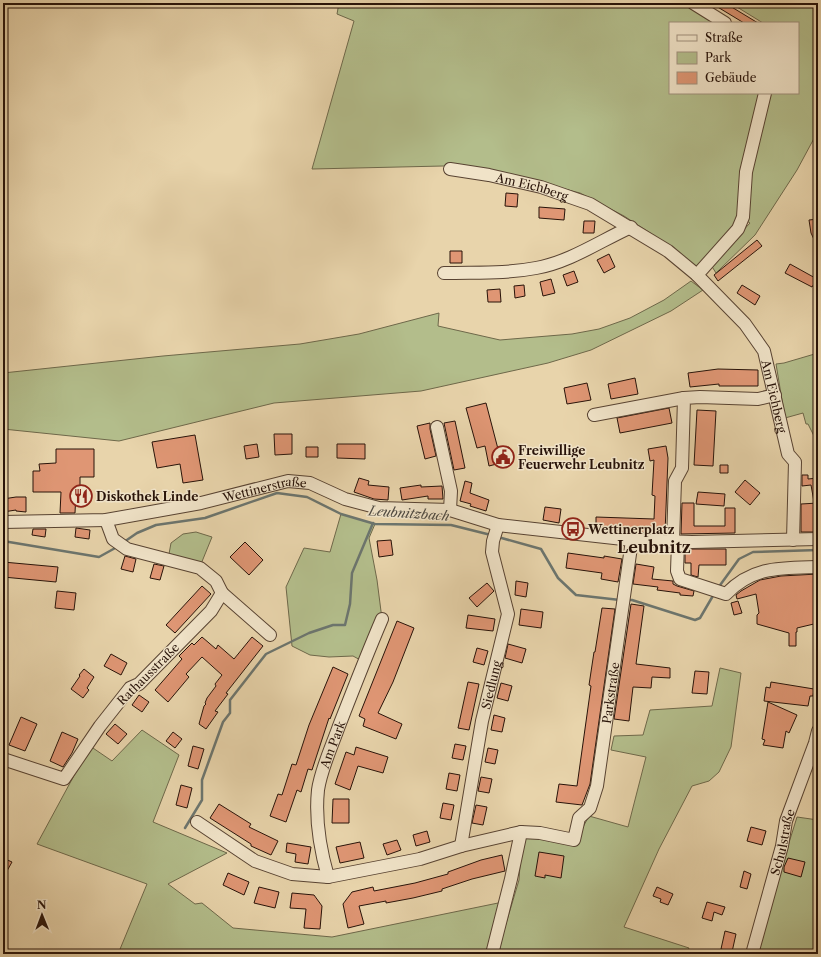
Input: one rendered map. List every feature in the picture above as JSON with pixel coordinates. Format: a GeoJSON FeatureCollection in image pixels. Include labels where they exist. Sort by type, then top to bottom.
{"type":"FeatureCollection","features":[{"type":"Feature","properties":{"kind":"street"},"geometry":{"type":"LineString","coordinates":[[693,3],[723,22]]}},
{"type":"Feature","properties":{"kind":"street"},"geometry":{"type":"LineString","coordinates":[[697,275],[738,229],[743,217],[746,172],[765,94]]}},
{"type":"Feature","properties":{"kind":"street","name":"Am Eichberg"},"geometry":{"type":"LineString","coordinates":[[450,169],[490,175],[541,187],[590,204],[668,251],[697,275],[745,324],[764,351],[788,454],[795,462],[793,540]]}},
{"type":"Feature","properties":{"kind":"street"},"geometry":{"type":"LineString","coordinates":[[444,273],[492,273],[537,268],[571,257],[631,228]]}},
{"type":"Feature","properties":{"kind":"street"},"geometry":{"type":"LineString","coordinates":[[594,414],[684,398],[700,397],[758,400],[775,395]]}},
{"type":"Feature","properties":{"kind":"street"},"geometry":{"type":"LineString","coordinates":[[684,398],[682,468],[675,481],[675,542],[677,571],[680,579],[718,591],[736,584],[753,574],[776,569],[818,567]]}},
{"type":"Feature","properties":{"kind":"street"},"geometry":{"type":"LineString","coordinates":[[437,428],[451,491],[450,510]]}},
{"type":"Feature","properties":{"kind":"street","name":"Wettinerstraße"},"geometry":{"type":"LineString","coordinates":[[3,522],[106,520],[201,503],[288,481],[310,483],[345,499],[379,508],[450,510],[496,532],[522,528],[632,540]]}},
{"type":"Feature","properties":{"kind":"street"},"geometry":{"type":"LineString","coordinates":[[106,520],[113,539],[127,549],[200,568],[216,581],[222,593],[270,635]]}},
{"type":"Feature","properties":{"kind":"street","name":"Siedlung"},"geometry":{"type":"LineString","coordinates":[[461,846],[482,721],[508,614],[492,552],[496,532]]}},
{"type":"Feature","properties":{"kind":"street"},"geometry":{"type":"LineString","coordinates":[[632,540],[675,542],[818,539]]}},
{"type":"Feature","properties":{"kind":"street","name":"Parkstraße"},"geometry":{"type":"LineString","coordinates":[[521,832],[540,833],[574,840],[579,818],[590,808],[597,786],[632,540]]}},
{"type":"Feature","properties":{"kind":"street","name":"Rathausstraße"},"geometry":{"type":"LineString","coordinates":[[3,759],[64,779],[100,726],[130,688],[139,684],[211,611],[222,593]]}},
{"type":"Feature","properties":{"kind":"street","name":"Am Park"},"geometry":{"type":"LineString","coordinates":[[328,877],[322,856],[318,818],[318,790],[329,754],[382,619]]}},
{"type":"Feature","properties":{"kind":"street","name":"Schulstraße"},"geometry":{"type":"LineString","coordinates":[[752,954],[782,846],[786,821],[818,731]]}},
{"type":"Feature","properties":{"kind":"street"},"geometry":{"type":"LineString","coordinates":[[197,822],[255,861],[292,874],[328,877],[420,859],[461,846],[521,832],[510,887],[492,954]]}},
{"type":"Feature","properties":{"kind":"green space"},"geometry":{"type":"Polygon","coordinates":[[[339,3],[685,3],[716,22],[669,22],[669,94],[760,94],[737,219],[734,228],[697,270],[664,242],[624,216],[580,193],[534,181],[465,168],[443,166],[312,169],[354,21],[337,14],[339,3]]]}},
{"type":"Feature","properties":{"kind":"green space"},"geometry":{"type":"Polygon","coordinates":[[[739,3],[818,3],[818,131],[797,170],[755,235],[716,273],[711,265],[750,223],[747,221],[750,177],[770,94],[799,94],[799,22],[761,22],[737,7],[739,3]]]}},
{"type":"Feature","properties":{"kind":"green space"},"geometry":{"type":"Polygon","coordinates":[[[691,281],[703,290],[671,311],[591,350],[548,363],[421,391],[274,403],[119,441],[3,429],[3,373],[163,356],[300,344],[359,334],[439,313],[438,326],[500,340],[572,334],[599,329],[630,318],[664,300],[691,281]]]}},
{"type":"Feature","properties":{"kind":"green space"},"geometry":{"type":"Polygon","coordinates":[[[818,353],[817,442],[808,424],[806,424],[803,413],[785,418],[776,364],[818,353]]]}},
{"type":"Feature","properties":{"kind":"green space"},"geometry":{"type":"Polygon","coordinates":[[[341,514],[375,524],[369,538],[377,580],[382,619],[364,662],[353,656],[329,657],[310,655],[292,646],[286,587],[304,548],[330,552],[341,514]]]}},
{"type":"Feature","properties":{"kind":"green space"},"geometry":{"type":"Polygon","coordinates":[[[196,532],[212,537],[201,564],[169,554],[171,543],[183,534],[196,532]]]}},
{"type":"Feature","properties":{"kind":"green space"},"geometry":{"type":"Polygon","coordinates":[[[720,668],[741,673],[731,747],[719,772],[709,781],[692,786],[659,849],[624,927],[689,948],[687,954],[497,954],[519,880],[522,835],[538,836],[578,845],[582,829],[589,816],[628,827],[646,757],[611,750],[614,736],[643,735],[650,710],[712,706],[720,668]]]}},
{"type":"Feature","properties":{"kind":"green space"},"geometry":{"type":"Polygon","coordinates":[[[142,730],[179,755],[153,822],[227,853],[168,884],[195,904],[202,903],[233,928],[332,937],[503,902],[489,954],[118,954],[147,884],[37,844],[90,746],[112,761],[142,730]]]}},
{"type":"Feature","properties":{"kind":"green space"},"geometry":{"type":"Polygon","coordinates":[[[797,817],[818,820],[818,954],[756,954],[764,923],[797,817]]]}},
{"type":"Feature","properties":{"kind":"building"},"geometry":{"type":"Polygon","coordinates":[[[711,3],[725,3],[756,22],[742,22],[711,3]]]}},
{"type":"Feature","properties":{"kind":"building"},"geometry":{"type":"Polygon","coordinates":[[[506,193],[518,194],[517,207],[505,206],[506,193]]]}},
{"type":"Feature","properties":{"kind":"building"},"geometry":{"type":"Polygon","coordinates":[[[539,207],[565,209],[564,220],[539,218],[539,207]]]}},
{"type":"Feature","properties":{"kind":"building"},"geometry":{"type":"Polygon","coordinates":[[[818,219],[818,248],[811,233],[809,220],[818,219]]]}},
{"type":"Feature","properties":{"kind":"building"},"geometry":{"type":"Polygon","coordinates":[[[584,221],[595,221],[594,233],[583,233],[584,221]]]}},
{"type":"Feature","properties":{"kind":"building"},"geometry":{"type":"Polygon","coordinates":[[[757,240],[762,246],[718,281],[714,275],[757,240]]]}},
{"type":"Feature","properties":{"kind":"building"},"geometry":{"type":"Polygon","coordinates":[[[450,251],[462,251],[462,263],[450,263],[450,251]]]}},
{"type":"Feature","properties":{"kind":"building"},"geometry":{"type":"Polygon","coordinates":[[[609,254],[615,267],[604,273],[597,260],[609,254]]]}},
{"type":"Feature","properties":{"kind":"building"},"geometry":{"type":"Polygon","coordinates":[[[790,264],[817,279],[812,287],[785,273],[790,264]]]}},
{"type":"Feature","properties":{"kind":"building"},"geometry":{"type":"Polygon","coordinates":[[[574,271],[578,282],[567,286],[563,275],[574,271]]]}},
{"type":"Feature","properties":{"kind":"building"},"geometry":{"type":"Polygon","coordinates":[[[551,279],[555,293],[543,296],[540,282],[551,279]]]}},
{"type":"Feature","properties":{"kind":"building"},"geometry":{"type":"Polygon","coordinates":[[[524,285],[525,296],[515,298],[514,286],[524,285]]]}},
{"type":"Feature","properties":{"kind":"building"},"geometry":{"type":"Polygon","coordinates":[[[742,285],[760,296],[755,305],[737,293],[742,285]]]}},
{"type":"Feature","properties":{"kind":"building"},"geometry":{"type":"Polygon","coordinates":[[[500,289],[501,302],[488,302],[487,290],[500,289]]]}},
{"type":"Feature","properties":{"kind":"building"},"geometry":{"type":"Polygon","coordinates":[[[718,369],[758,370],[758,386],[719,386],[719,384],[690,387],[688,373],[718,369]]]}},
{"type":"Feature","properties":{"kind":"building"},"geometry":{"type":"Polygon","coordinates":[[[635,378],[638,394],[611,399],[608,384],[635,378]]]}},
{"type":"Feature","properties":{"kind":"building"},"geometry":{"type":"Polygon","coordinates":[[[587,383],[591,400],[567,404],[564,388],[587,383]]]}},
{"type":"Feature","properties":{"kind":"building"},"geometry":{"type":"Polygon","coordinates":[[[486,403],[498,449],[509,447],[512,460],[489,466],[485,446],[477,448],[466,408],[486,403]]]}},
{"type":"Feature","properties":{"kind":"building"},"geometry":{"type":"Polygon","coordinates":[[[669,408],[672,423],[620,433],[617,418],[669,408]]]}},
{"type":"Feature","properties":{"kind":"building"},"geometry":{"type":"Polygon","coordinates":[[[697,410],[716,411],[713,466],[694,465],[697,410]]]}},
{"type":"Feature","properties":{"kind":"building"},"geometry":{"type":"Polygon","coordinates":[[[455,421],[465,468],[454,470],[444,423],[455,421]]]}},
{"type":"Feature","properties":{"kind":"building"},"geometry":{"type":"Polygon","coordinates":[[[430,423],[436,456],[425,459],[417,426],[430,423]]]}},
{"type":"Feature","properties":{"kind":"building"},"geometry":{"type":"Polygon","coordinates":[[[274,434],[292,434],[292,454],[275,455],[274,434]]]}},
{"type":"Feature","properties":{"kind":"building"},"geometry":{"type":"Polygon","coordinates":[[[195,435],[203,480],[183,483],[180,464],[157,468],[152,442],[195,435]]]}},
{"type":"Feature","properties":{"kind":"building"},"geometry":{"type":"Polygon","coordinates":[[[257,444],[259,457],[246,459],[244,446],[257,444]]]}},
{"type":"Feature","properties":{"kind":"building"},"geometry":{"type":"Polygon","coordinates":[[[337,444],[365,444],[365,459],[337,458],[337,444]]]}},
{"type":"Feature","properties":{"kind":"building"},"geometry":{"type":"Polygon","coordinates":[[[666,446],[668,458],[665,533],[627,532],[596,528],[596,517],[654,519],[655,496],[652,495],[654,460],[650,461],[648,449],[666,446]]]}},
{"type":"Feature","properties":{"kind":"building"},"geometry":{"type":"Polygon","coordinates":[[[306,447],[318,447],[318,457],[306,457],[306,447]]]}},
{"type":"Feature","properties":{"kind":"building"},"geometry":{"type":"Polygon","coordinates":[[[56,449],[94,449],[94,477],[80,477],[80,492],[76,492],[75,513],[60,513],[61,492],[33,492],[33,471],[40,471],[39,464],[56,463],[56,449]]]}},
{"type":"Feature","properties":{"kind":"building"},"geometry":{"type":"Polygon","coordinates":[[[720,465],[728,465],[728,473],[720,473],[720,465]]]}},
{"type":"Feature","properties":{"kind":"building"},"geometry":{"type":"Polygon","coordinates":[[[802,475],[808,475],[808,479],[818,478],[818,502],[814,502],[811,485],[802,486],[802,475]]]}},
{"type":"Feature","properties":{"kind":"building"},"geometry":{"type":"Polygon","coordinates":[[[359,478],[369,481],[368,485],[389,487],[388,500],[374,499],[354,492],[359,478]]]}},
{"type":"Feature","properties":{"kind":"building"},"geometry":{"type":"Polygon","coordinates":[[[745,480],[760,493],[750,505],[735,492],[745,480]]]}},
{"type":"Feature","properties":{"kind":"building"},"geometry":{"type":"Polygon","coordinates":[[[465,481],[472,483],[470,493],[489,500],[486,511],[460,501],[465,481]]]}},
{"type":"Feature","properties":{"kind":"building"},"geometry":{"type":"Polygon","coordinates":[[[421,485],[421,487],[442,486],[443,499],[428,499],[428,496],[402,500],[400,488],[421,485]]]}},
{"type":"Feature","properties":{"kind":"building"},"geometry":{"type":"Polygon","coordinates":[[[698,492],[725,494],[724,506],[696,504],[698,492]]]}},
{"type":"Feature","properties":{"kind":"building"},"geometry":{"type":"Polygon","coordinates":[[[26,497],[26,512],[16,510],[3,512],[3,499],[26,497]]]}},
{"type":"Feature","properties":{"kind":"building"},"geometry":{"type":"Polygon","coordinates":[[[682,503],[694,503],[694,526],[725,526],[725,508],[735,508],[735,533],[681,534],[682,503]]]}},
{"type":"Feature","properties":{"kind":"building"},"geometry":{"type":"Polygon","coordinates":[[[818,503],[818,518],[815,518],[816,532],[801,532],[801,504],[818,503]]]}},
{"type":"Feature","properties":{"kind":"building"},"geometry":{"type":"Polygon","coordinates":[[[545,507],[561,509],[559,523],[543,520],[545,507]]]}},
{"type":"Feature","properties":{"kind":"building"},"geometry":{"type":"Polygon","coordinates":[[[76,528],[90,530],[89,539],[75,537],[76,528]]]}},
{"type":"Feature","properties":{"kind":"building"},"geometry":{"type":"Polygon","coordinates":[[[33,529],[46,529],[45,537],[32,535],[33,529]]]}},
{"type":"Feature","properties":{"kind":"building"},"geometry":{"type":"Polygon","coordinates":[[[391,540],[393,555],[379,557],[377,541],[391,540]]]}},
{"type":"Feature","properties":{"kind":"building"},"geometry":{"type":"Polygon","coordinates":[[[245,542],[263,560],[249,575],[230,557],[245,542]]]}},
{"type":"Feature","properties":{"kind":"building"},"geometry":{"type":"Polygon","coordinates":[[[685,549],[726,549],[726,565],[699,565],[698,577],[691,575],[691,563],[685,563],[685,549]]]}},
{"type":"Feature","properties":{"kind":"building"},"geometry":{"type":"Polygon","coordinates":[[[568,553],[622,559],[618,582],[601,579],[602,573],[566,568],[568,553]]]}},
{"type":"Feature","properties":{"kind":"building"},"geometry":{"type":"Polygon","coordinates":[[[125,556],[136,559],[133,572],[121,569],[125,556]]]}},
{"type":"Feature","properties":{"kind":"building"},"geometry":{"type":"Polygon","coordinates":[[[3,562],[58,567],[56,582],[3,577],[3,562]]]}},
{"type":"Feature","properties":{"kind":"building"},"geometry":{"type":"Polygon","coordinates":[[[154,564],[164,566],[160,580],[150,578],[154,564]]]}},
{"type":"Feature","properties":{"kind":"building"},"geometry":{"type":"Polygon","coordinates":[[[636,564],[654,567],[652,579],[673,581],[673,584],[677,586],[694,591],[693,596],[657,590],[658,587],[633,584],[636,564]]]}},
{"type":"Feature","properties":{"kind":"building"},"geometry":{"type":"Polygon","coordinates":[[[818,574],[818,585],[814,585],[815,611],[818,611],[818,623],[797,628],[796,646],[789,646],[789,633],[757,624],[757,615],[759,613],[756,594],[737,599],[736,595],[760,580],[781,576],[818,574]]]}},
{"type":"Feature","properties":{"kind":"building"},"geometry":{"type":"Polygon","coordinates":[[[516,581],[528,583],[526,597],[515,595],[516,581]]]}},
{"type":"Feature","properties":{"kind":"building"},"geometry":{"type":"Polygon","coordinates":[[[487,583],[494,591],[477,607],[469,598],[487,583]]]}},
{"type":"Feature","properties":{"kind":"building"},"geometry":{"type":"Polygon","coordinates":[[[202,586],[211,594],[175,633],[166,625],[202,586]]]}},
{"type":"Feature","properties":{"kind":"building"},"geometry":{"type":"Polygon","coordinates":[[[57,591],[76,593],[74,610],[55,608],[57,591]]]}},
{"type":"Feature","properties":{"kind":"building"},"geometry":{"type":"Polygon","coordinates":[[[738,601],[742,613],[734,615],[731,603],[738,601]]]}},
{"type":"Feature","properties":{"kind":"building"},"geometry":{"type":"Polygon","coordinates":[[[631,604],[644,606],[636,664],[670,668],[670,678],[652,677],[651,688],[633,687],[629,721],[614,719],[631,604]]]}},
{"type":"Feature","properties":{"kind":"building"},"geometry":{"type":"Polygon","coordinates":[[[602,608],[615,609],[590,784],[582,805],[556,802],[559,784],[577,786],[591,686],[589,685],[602,608]]]}},
{"type":"Feature","properties":{"kind":"building"},"geometry":{"type":"Polygon","coordinates":[[[521,609],[543,612],[541,628],[519,625],[521,609]]]}},
{"type":"Feature","properties":{"kind":"building"},"geometry":{"type":"Polygon","coordinates":[[[468,615],[495,619],[493,631],[466,628],[468,615]]]}},
{"type":"Feature","properties":{"kind":"building"},"geometry":{"type":"Polygon","coordinates":[[[397,621],[414,628],[393,682],[378,713],[402,724],[396,739],[363,726],[365,719],[359,716],[397,621]]]}},
{"type":"Feature","properties":{"kind":"building"},"geometry":{"type":"Polygon","coordinates":[[[202,637],[216,649],[218,645],[234,659],[252,637],[263,646],[226,693],[228,694],[215,711],[218,712],[206,729],[199,724],[204,706],[207,698],[216,686],[215,684],[222,675],[202,657],[186,674],[189,677],[168,702],[155,690],[182,659],[179,656],[192,643],[194,645],[202,637]]]}},
{"type":"Feature","properties":{"kind":"building"},"geometry":{"type":"Polygon","coordinates":[[[508,644],[526,649],[522,663],[505,658],[508,644]]]}},
{"type":"Feature","properties":{"kind":"building"},"geometry":{"type":"Polygon","coordinates":[[[477,648],[488,651],[484,665],[473,662],[477,648]]]}},
{"type":"Feature","properties":{"kind":"building"},"geometry":{"type":"Polygon","coordinates":[[[111,654],[127,663],[121,675],[104,666],[111,654]]]}},
{"type":"Feature","properties":{"kind":"building"},"geometry":{"type":"Polygon","coordinates":[[[333,667],[348,674],[330,719],[329,718],[312,770],[308,769],[301,792],[297,790],[286,822],[270,816],[278,794],[282,795],[292,764],[296,765],[309,725],[333,667]]]}},
{"type":"Feature","properties":{"kind":"building"},"geometry":{"type":"Polygon","coordinates":[[[84,669],[94,677],[87,688],[89,690],[83,698],[71,689],[84,669]]]}},
{"type":"Feature","properties":{"kind":"building"},"geometry":{"type":"Polygon","coordinates":[[[695,671],[709,672],[707,694],[692,693],[695,671]]]}},
{"type":"Feature","properties":{"kind":"building"},"geometry":{"type":"Polygon","coordinates":[[[468,682],[479,684],[469,730],[458,728],[468,682]]]}},
{"type":"Feature","properties":{"kind":"building"},"geometry":{"type":"Polygon","coordinates":[[[771,682],[814,689],[813,696],[810,696],[808,706],[764,701],[766,687],[770,688],[771,682]]]}},
{"type":"Feature","properties":{"kind":"building"},"geometry":{"type":"Polygon","coordinates":[[[501,683],[512,686],[508,701],[497,698],[501,683]]]}},
{"type":"Feature","properties":{"kind":"building"},"geometry":{"type":"Polygon","coordinates":[[[139,695],[149,702],[142,712],[132,705],[139,695]]]}},
{"type":"Feature","properties":{"kind":"building"},"geometry":{"type":"Polygon","coordinates":[[[768,702],[797,715],[789,733],[786,731],[783,748],[763,745],[765,740],[762,739],[768,702]]]}},
{"type":"Feature","properties":{"kind":"building"},"geometry":{"type":"Polygon","coordinates":[[[494,715],[505,718],[502,732],[491,730],[494,715]]]}},
{"type":"Feature","properties":{"kind":"building"},"geometry":{"type":"Polygon","coordinates":[[[21,717],[37,724],[25,751],[9,745],[21,717]]]}},
{"type":"Feature","properties":{"kind":"building"},"geometry":{"type":"Polygon","coordinates":[[[115,724],[127,734],[118,744],[106,734],[115,724]]]}},
{"type":"Feature","properties":{"kind":"building"},"geometry":{"type":"Polygon","coordinates":[[[62,732],[78,739],[72,753],[63,767],[50,761],[62,732]]]}},
{"type":"Feature","properties":{"kind":"building"},"geometry":{"type":"Polygon","coordinates":[[[173,732],[182,739],[175,748],[166,741],[173,732]]]}},
{"type":"Feature","properties":{"kind":"building"},"geometry":{"type":"Polygon","coordinates":[[[455,744],[466,746],[463,760],[452,758],[455,744]]]}},
{"type":"Feature","properties":{"kind":"building"},"geometry":{"type":"Polygon","coordinates":[[[193,746],[204,749],[198,769],[188,766],[193,746]]]}},
{"type":"Feature","properties":{"kind":"building"},"geometry":{"type":"Polygon","coordinates":[[[356,747],[388,757],[383,773],[358,766],[350,790],[335,784],[346,752],[354,755],[356,747]]]}},
{"type":"Feature","properties":{"kind":"building"},"geometry":{"type":"Polygon","coordinates":[[[488,748],[498,750],[495,764],[485,762],[488,748]]]}},
{"type":"Feature","properties":{"kind":"building"},"geometry":{"type":"Polygon","coordinates":[[[449,773],[460,775],[457,791],[446,789],[449,773]]]}},
{"type":"Feature","properties":{"kind":"building"},"geometry":{"type":"Polygon","coordinates":[[[481,777],[492,779],[489,793],[478,791],[481,777]]]}},
{"type":"Feature","properties":{"kind":"building"},"geometry":{"type":"Polygon","coordinates":[[[181,785],[192,788],[187,808],[176,805],[181,785]]]}},
{"type":"Feature","properties":{"kind":"building"},"geometry":{"type":"Polygon","coordinates":[[[333,799],[349,799],[349,823],[332,823],[333,799]]]}},
{"type":"Feature","properties":{"kind":"building"},"geometry":{"type":"Polygon","coordinates":[[[443,803],[454,805],[451,820],[440,818],[443,803]]]}},
{"type":"Feature","properties":{"kind":"building"},"geometry":{"type":"Polygon","coordinates":[[[219,804],[251,824],[249,827],[278,841],[271,855],[251,846],[251,844],[210,818],[219,804]]]}},
{"type":"Feature","properties":{"kind":"building"},"geometry":{"type":"Polygon","coordinates":[[[476,805],[487,807],[483,825],[472,823],[476,805]]]}},
{"type":"Feature","properties":{"kind":"building"},"geometry":{"type":"Polygon","coordinates":[[[751,827],[766,831],[762,845],[747,841],[751,827]]]}},
{"type":"Feature","properties":{"kind":"building"},"geometry":{"type":"Polygon","coordinates":[[[427,831],[430,842],[416,846],[413,835],[427,831]]]}},
{"type":"Feature","properties":{"kind":"building"},"geometry":{"type":"Polygon","coordinates":[[[397,840],[401,850],[387,855],[383,844],[397,840]]]}},
{"type":"Feature","properties":{"kind":"building"},"geometry":{"type":"Polygon","coordinates":[[[360,842],[364,858],[340,863],[336,847],[360,842]]]}},
{"type":"Feature","properties":{"kind":"building"},"geometry":{"type":"Polygon","coordinates":[[[287,843],[311,847],[308,864],[295,862],[296,854],[286,852],[287,843]]]}},
{"type":"Feature","properties":{"kind":"building"},"geometry":{"type":"Polygon","coordinates":[[[539,852],[564,856],[561,878],[545,875],[545,878],[535,876],[539,852]]]}},
{"type":"Feature","properties":{"kind":"building"},"geometry":{"type":"Polygon","coordinates":[[[502,855],[505,871],[472,879],[442,889],[442,891],[413,898],[359,906],[364,924],[348,928],[343,904],[352,892],[373,887],[374,891],[415,883],[448,874],[448,872],[481,860],[502,855]]]}},
{"type":"Feature","properties":{"kind":"building"},"geometry":{"type":"Polygon","coordinates":[[[3,858],[12,862],[3,878],[3,858]]]}},
{"type":"Feature","properties":{"kind":"building"},"geometry":{"type":"Polygon","coordinates":[[[788,858],[805,862],[801,877],[784,872],[784,867],[788,858]]]}},
{"type":"Feature","properties":{"kind":"building"},"geometry":{"type":"Polygon","coordinates":[[[744,871],[751,874],[747,889],[740,887],[744,871]]]}},
{"type":"Feature","properties":{"kind":"building"},"geometry":{"type":"Polygon","coordinates":[[[228,873],[249,882],[244,895],[223,885],[228,873]]]}},
{"type":"Feature","properties":{"kind":"building"},"geometry":{"type":"Polygon","coordinates":[[[259,887],[279,892],[275,908],[254,903],[259,887]]]}},
{"type":"Feature","properties":{"kind":"building"},"geometry":{"type":"Polygon","coordinates":[[[657,887],[673,894],[668,905],[660,902],[661,899],[653,896],[657,887]]]}},
{"type":"Feature","properties":{"kind":"building"},"geometry":{"type":"Polygon","coordinates":[[[292,893],[314,895],[322,906],[320,929],[304,928],[306,909],[290,908],[292,893]]]}},
{"type":"Feature","properties":{"kind":"building"},"geometry":{"type":"Polygon","coordinates":[[[707,902],[725,907],[722,915],[714,912],[712,921],[702,918],[707,902]]]}},
{"type":"Feature","properties":{"kind":"building"},"geometry":{"type":"Polygon","coordinates":[[[725,931],[736,934],[732,952],[721,949],[725,931]]]}},
{"type":"Feature","properties":{"kind":"waterway","name":"Leubnitzbach"},"geometry":{"type":"LineString","coordinates":[[124,542],[137,533],[156,525],[205,518],[277,493],[307,497],[341,514],[375,524],[451,525],[491,535]]}},
{"type":"Feature","properties":{"kind":"waterway"},"geometry":{"type":"LineString","coordinates":[[185,828],[202,800],[202,780],[223,722],[230,713],[230,700],[266,654],[309,633],[333,625],[345,625],[350,604],[352,573],[373,523]]}},
{"type":"Feature","properties":{"kind":"waterway","name":"Leubnitzbach"},"geometry":{"type":"LineString","coordinates":[[498,537],[541,549],[558,578],[576,595],[620,600]]}},
{"type":"Feature","properties":{"kind":"waterway","name":"Leubnitzbach"},"geometry":{"type":"LineString","coordinates":[[3,541],[99,557],[117,547]]}},
{"type":"Feature","properties":{"kind":"waterway","name":"Leubnitzbach"},"geometry":{"type":"LineString","coordinates":[[718,588],[739,559],[753,552],[818,550]]}},
{"type":"Feature","properties":{"kind":"waterway","name":"Leubnitzbach"},"geometry":{"type":"LineString","coordinates":[[627,600],[632,600],[695,620],[700,618],[714,594]]}},
{"type":"Feature","properties":{"kind":"place","name":"Freiwillige Feuerwehr Leubnitz"},"geometry":{"type":"Point","coordinates":[503,457]}},
{"type":"Feature","properties":{"kind":"place","name":"Diskothek Linde"},"geometry":{"type":"Point","coordinates":[81,496]}},
{"type":"Feature","properties":{"kind":"place","name":"Wettinerplatz"},"geometry":{"type":"Point","coordinates":[573,529]}},
{"type":"Feature","properties":{"kind":"district","name":"Leubnitz"},"geometry":{"type":"Point","coordinates":[654,547]}}]}
